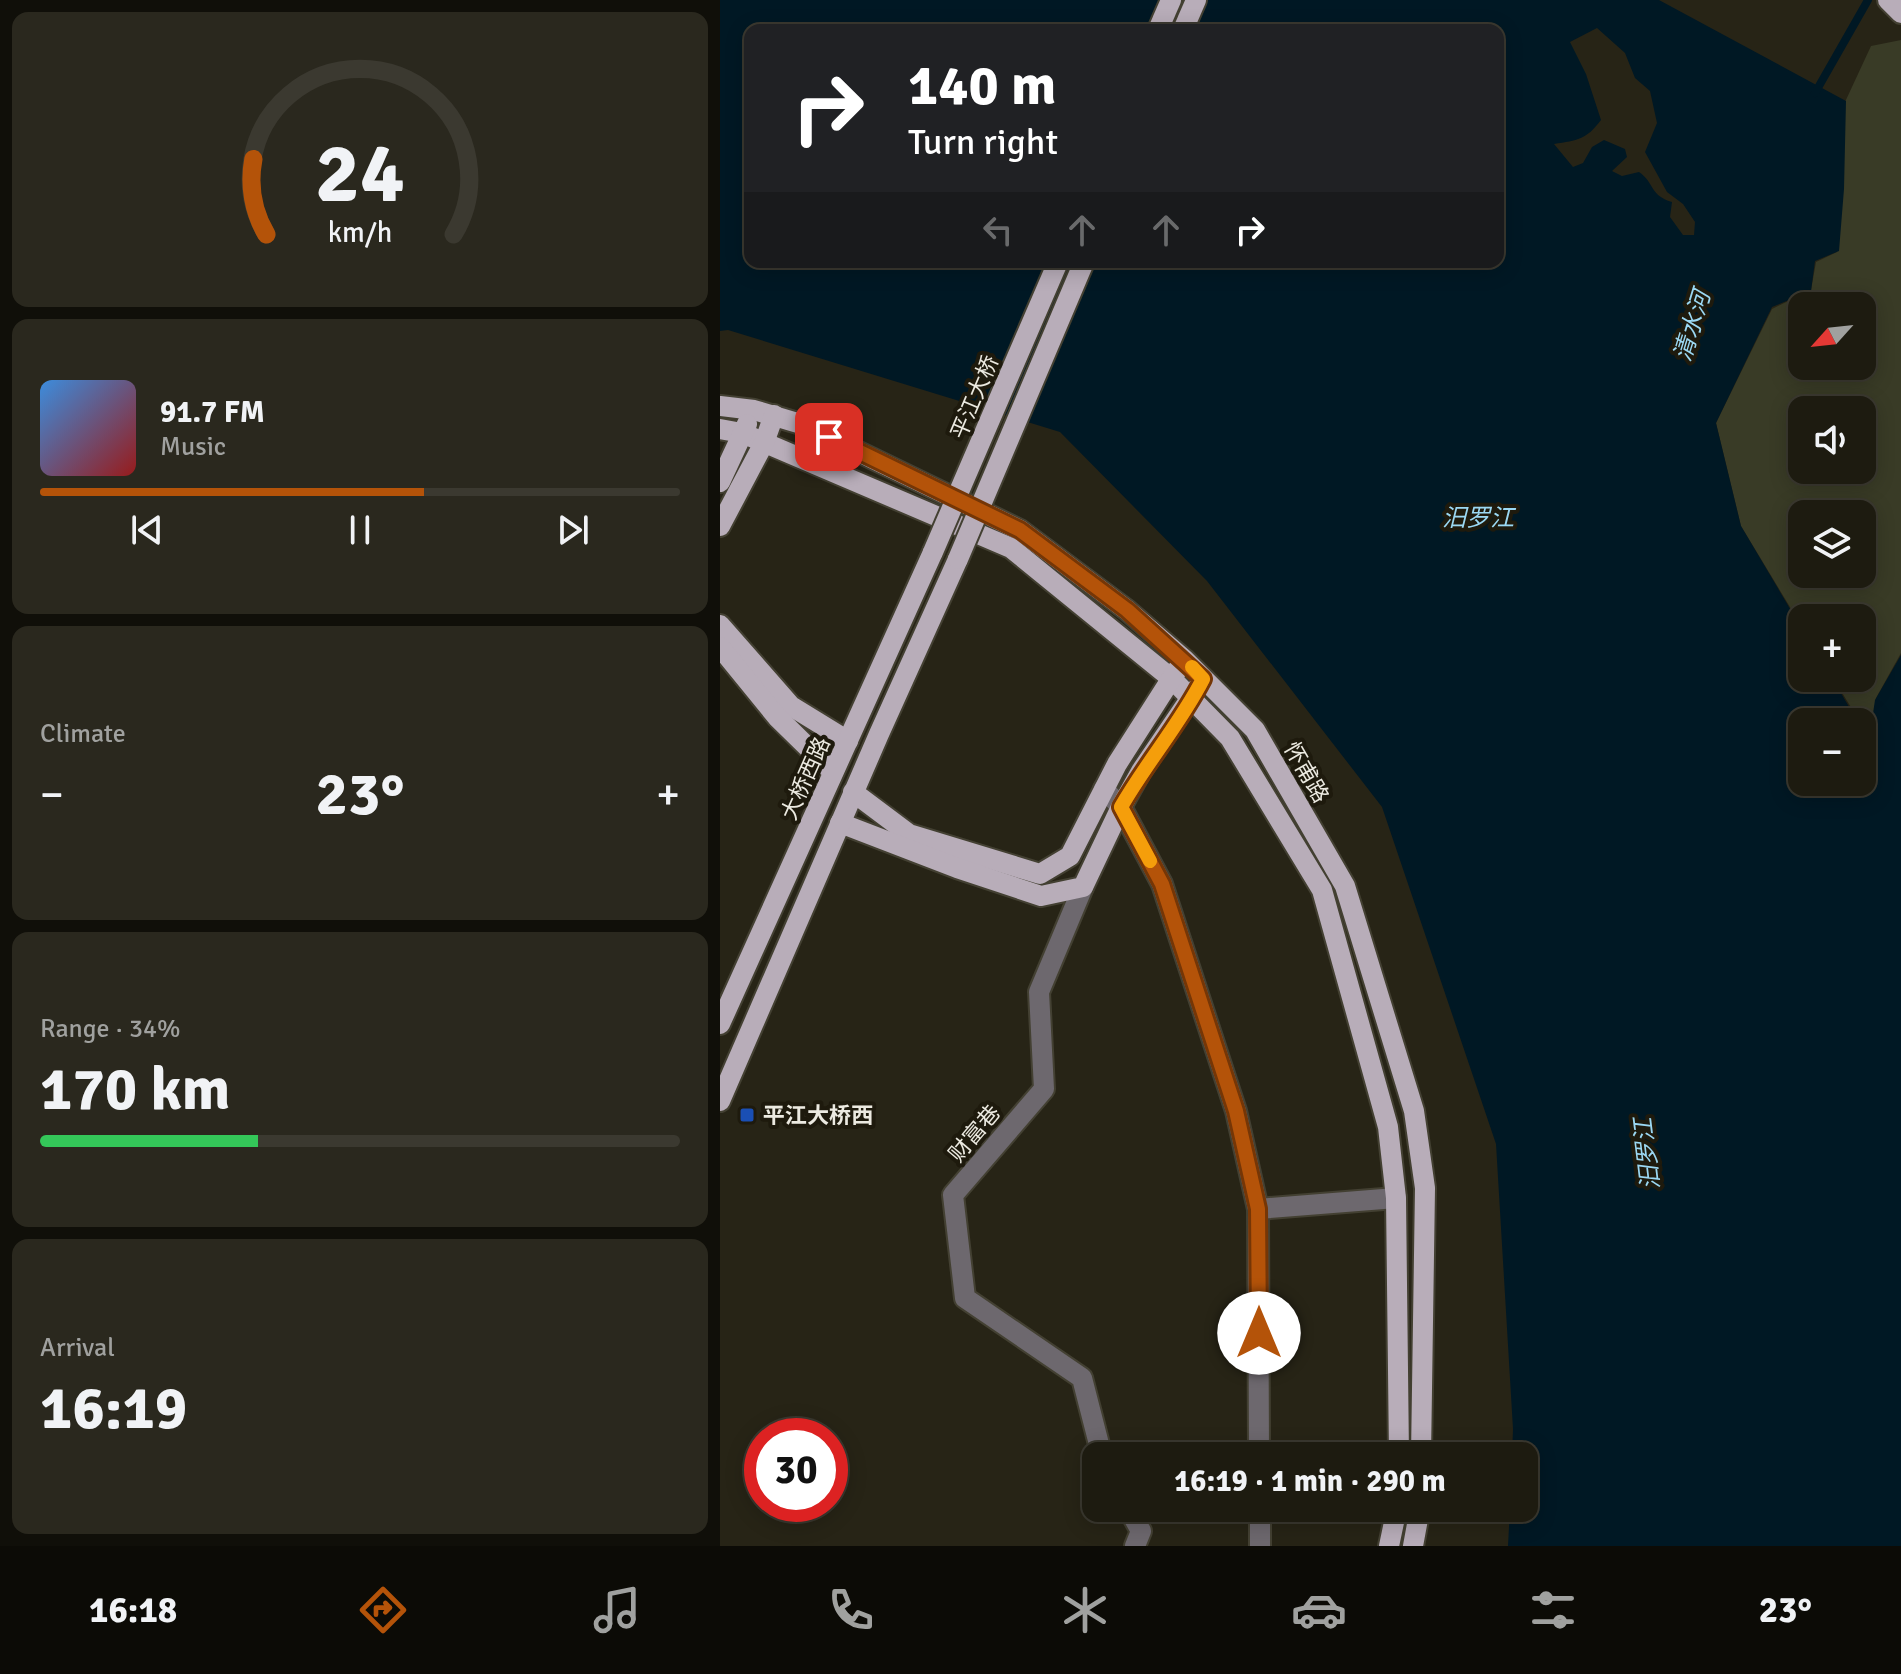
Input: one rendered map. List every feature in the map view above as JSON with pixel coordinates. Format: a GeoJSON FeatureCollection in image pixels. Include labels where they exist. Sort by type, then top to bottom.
{"type":"FeatureCollection","features":[{"type":"Feature","properties":{"kind":"main road"},"geometry":{"type":"LineString","coordinates":[[1161,24],[1171,0]]}},
{"type":"Feature","properties":{"kind":"main road"},"geometry":{"type":"LineString","coordinates":[[1186,24],[1196,0]]}},
{"type":"Feature","properties":{"kind":"main road"},"geometry":{"type":"LineString","coordinates":[[1888,0],[1901,13]]}},
{"type":"Feature","properties":{"kind":"main road","name":"平江大桥"},"geometry":{"type":"LineString","coordinates":[[933,552],[1055,268]]}},
{"type":"Feature","properties":{"kind":"main road"},"geometry":{"type":"LineString","coordinates":[[720,1101],[853,792],[958,559],[1081,268]]}},
{"type":"Feature","properties":{"kind":"main road","name":"怀甫路"},"geometry":{"type":"LineString","coordinates":[[720,406],[764,412],[801,424],[1020,530],[1127,610],[1184,659],[1255,730],[1345,886],[1414,1111],[1425,1188],[1421,1442]]}},
{"type":"Feature","properties":{"kind":"main road"},"geometry":{"type":"LineString","coordinates":[[720,482],[742,433],[764,412]]}},
{"type":"Feature","properties":{"kind":"main road"},"geometry":{"type":"LineString","coordinates":[[720,526],[764,443],[764,412]]}},
{"type":"Feature","properties":{"kind":"main road"},"geometry":{"type":"LineString","coordinates":[[720,429],[742,433],[1011,548],[1172,679],[1230,738],[1322,890],[1388,1127],[1396,1198],[1399,1442]]}},
{"type":"Feature","properties":{"kind":"main road","name":"大桥西路"},"geometry":{"type":"LineString","coordinates":[[720,1024],[933,552]]}},
{"type":"Feature","properties":{"kind":"main road"},"geometry":{"type":"LineString","coordinates":[[720,625],[791,706],[848,741]]}},
{"type":"Feature","properties":{"kind":"main road"},"geometry":{"type":"LineString","coordinates":[[720,647],[777,717],[833,772]]}},
{"type":"Feature","properties":{"kind":"main road"},"geometry":{"type":"LineString","coordinates":[[853,792],[909,834],[1040,874],[1070,856],[1104,789],[1184,659]]}},
{"type":"Feature","properties":{"kind":"main road"},"geometry":{"type":"LineString","coordinates":[[840,823],[1041,896],[1083,887],[1141,771],[1192,700],[1203,679]]}},
{"type":"Feature","properties":{"kind":"main road"},"geometry":{"type":"LineString","coordinates":[[1389,1546],[1394,1522]]}},
{"type":"Feature","properties":{"kind":"main road"},"geometry":{"type":"LineString","coordinates":[[1413,1546],[1417,1522]]}},
{"type":"Feature","properties":{"kind":"street"},"geometry":{"type":"LineString","coordinates":[[1104,789],[1121,807],[1162,884],[1236,1111],[1258,1209],[1259,1442]]}},
{"type":"Feature","properties":{"kind":"street","name":"财富巷"},"geometry":{"type":"LineString","coordinates":[[1083,887],[1039,992],[1044,1089],[953,1195],[965,1298],[1082,1378],[1098,1442]]}},
{"type":"Feature","properties":{"kind":"street"},"geometry":{"type":"LineString","coordinates":[[1258,1209],[1396,1198]]}},
{"type":"Feature","properties":{"kind":"street"},"geometry":{"type":"LineString","coordinates":[[1135,1546],[1141,1531],[1136,1522]]}},
{"type":"Feature","properties":{"kind":"street"},"geometry":{"type":"LineString","coordinates":[[1260,1522],[1260,1546]]}},
{"type":"Feature","properties":{"kind":"green space"},"geometry":{"type":"Polygon","coordinates":[[[1901,40],[1901,653],[1876,698],[1875,708],[1851,708],[1842,692],[1876,692],[1876,604],[1788,604],[1741,526],[1716,423],[1772,309],[1788,301],[1788,380],[1876,380],[1876,292],[1807,292],[1811,290],[1816,262],[1837,252],[1845,102],[1871,46],[1901,40]]]}},
{"type":"Feature","properties":{"kind":"water","name":"汨罗江"},"geometry":{"type":"Polygon","coordinates":[[[720,0],[1659,0],[1846,101],[1839,251],[1815,261],[1811,291],[1788,292],[1788,300],[1772,307],[1716,423],[1741,526],[1788,605],[1788,692],[1840,692],[1850,708],[1788,708],[1788,796],[1876,796],[1875,700],[1901,655],[1901,1546],[1508,1546],[1509,1522],[1538,1522],[1538,1442],[1513,1442],[1496,1144],[1382,807],[1207,581],[1060,432],[728,330],[720,331],[720,0]],[[1597,28],[1570,42],[1586,74],[1601,120],[1581,138],[1554,144],[1573,167],[1583,163],[1592,147],[1604,140],[1625,149],[1627,157],[1612,171],[1622,176],[1639,172],[1659,196],[1672,202],[1670,217],[1683,235],[1694,235],[1695,222],[1683,204],[1667,192],[1645,152],[1657,123],[1650,91],[1635,78],[1625,53],[1597,28]]]}},
{"type":"Feature","properties":{"kind":"waterway","name":"清水河"},"geometry":{"type":"LineString","coordinates":[[1815,93],[1868,0]]}},
{"type":"Feature","properties":{"kind":"slow traffic"},"geometry":{"type":"LineString","coordinates":[[1150,861],[1121,807],[1141,771],[1192,700],[1203,679],[1192,667]]}},
{"type":"Feature","properties":{"kind":"place","name":"平江大桥西"},"geometry":{"type":"Point","coordinates":[747,1115]}},
{"type":"Feature","properties":{"kind":"route"},"geometry":{"type":"LineString","coordinates":[[829,437],[1020,530],[1127,610],[1203,679],[1192,700],[1141,771],[1121,807],[1162,884],[1236,1111],[1258,1209],[1259,1333]]}}]}
